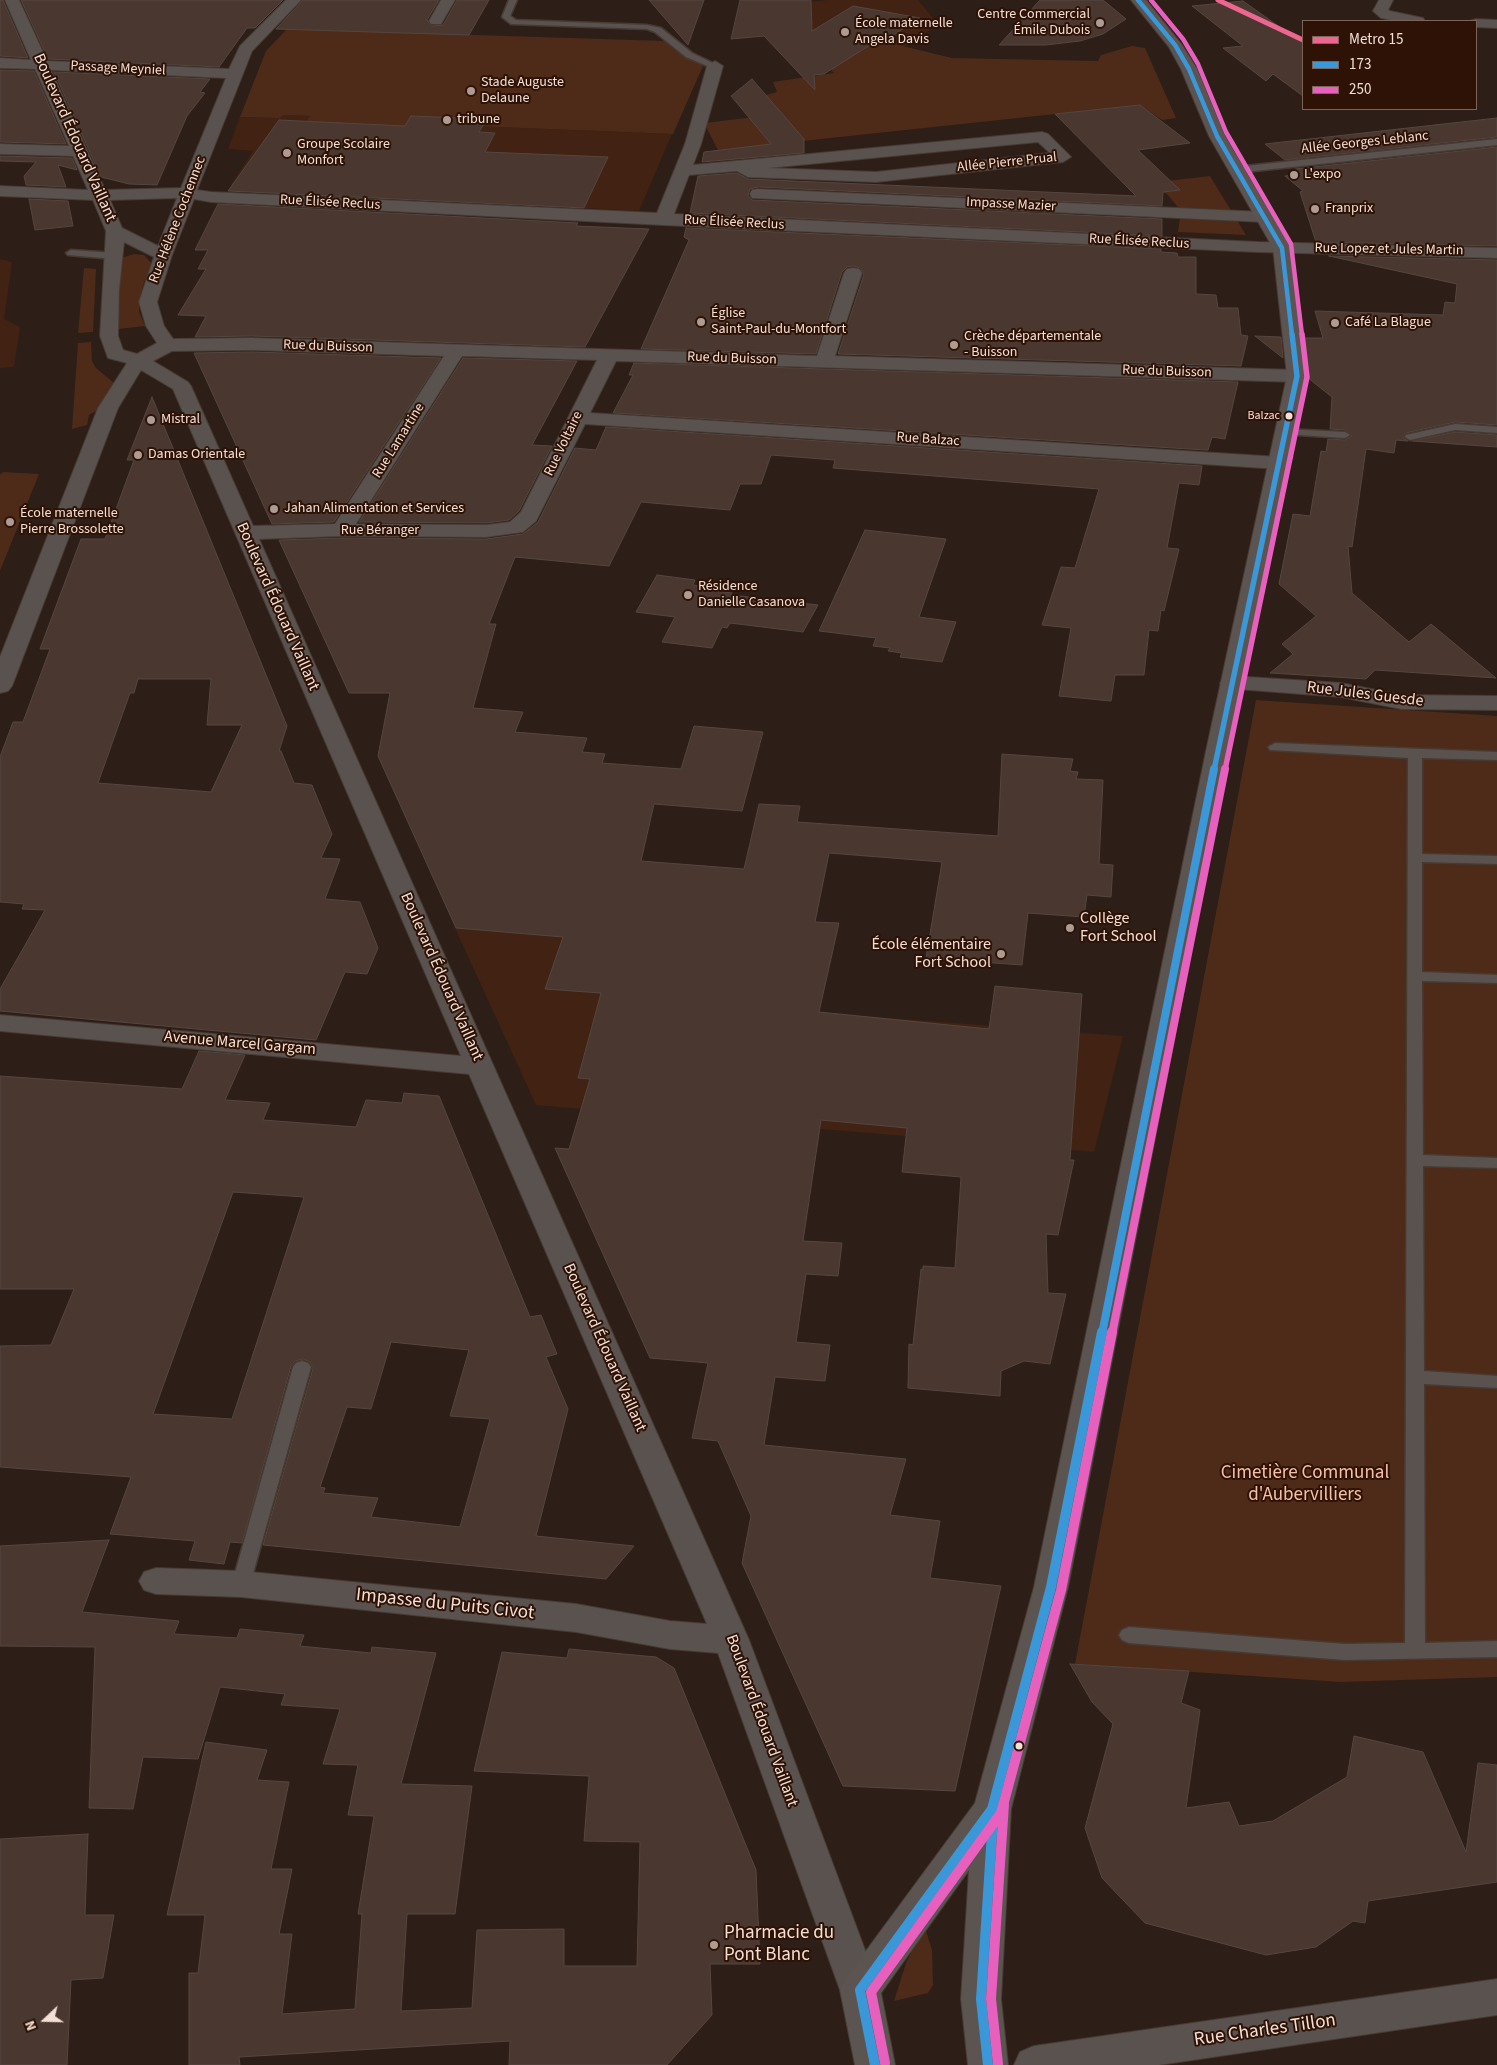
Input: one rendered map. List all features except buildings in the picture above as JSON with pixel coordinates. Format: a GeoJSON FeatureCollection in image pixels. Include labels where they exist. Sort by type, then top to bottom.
{"type":"FeatureCollection","features":[{"type":"Feature","properties":{"kind":"main road"},"geometry":{"type":"LineString","coordinates":[[988,2065],[982,1999],[992,1810],[1051,1588],[1232,683],[1297,376],[1282,248],[1217,136],[1189,69],[1175,45],[1138,0]]}},
{"type":"Feature","properties":{"kind":"main road"},"geometry":{"type":"LineString","coordinates":[[875,2065],[860,1990],[992,1810]]}},
{"type":"Feature","properties":{"kind":"street","name":"Boulevard Édouard Vaillant"},"geometry":{"type":"LineString","coordinates":[[12,0],[115,231],[115,256],[110,290],[108,336],[116,354],[139,361],[181,386],[732,1640],[860,1990]]}},
{"type":"Feature","properties":{"kind":"street","name":"Rue Hélène Cochennec"},"geometry":{"type":"LineString","coordinates":[[168,345],[156,326],[148,302],[163,255],[244,49],[294,0]]}},
{"type":"Feature","properties":{"kind":"street"},"geometry":{"type":"LineString","coordinates":[[436,21],[448,0]]}},
{"type":"Feature","properties":{"kind":"street"},"geometry":{"type":"LineString","coordinates":[[1383,6],[1396,18],[1411,20]]}},
{"type":"Feature","properties":{"kind":"street"},"geometry":{"type":"LineString","coordinates":[[1477,23],[1497,24]]}},
{"type":"Feature","properties":{"kind":"street","name":"Passage Meyniel"},"geometry":{"type":"LineString","coordinates":[[0,63],[235,74]]}},
{"type":"Feature","properties":{"kind":"street"},"geometry":{"type":"LineString","coordinates":[[663,220],[683,171],[715,66]]}},
{"type":"Feature","properties":{"kind":"street","name":"Allée Pierre Prual"},"geometry":{"type":"LineString","coordinates":[[683,171],[743,167],[1042,137],[1063,157],[876,177],[748,172],[743,167]]}},
{"type":"Feature","properties":{"kind":"street"},"geometry":{"type":"LineString","coordinates":[[0,149],[78,151]]}},
{"type":"Feature","properties":{"kind":"street","name":"Rue Élisée Reclus"},"geometry":{"type":"LineString","coordinates":[[0,191],[99,195],[187,193],[211,197],[663,220],[1282,248]]}},
{"type":"Feature","properties":{"kind":"street","name":"Impasse Mazier"},"geometry":{"type":"LineString","coordinates":[[758,194],[1264,217]]}},
{"type":"Feature","properties":{"kind":"street"},"geometry":{"type":"LineString","coordinates":[[115,231],[163,255]]}},
{"type":"Feature","properties":{"kind":"street","name":"Rue Lopez et Jules Martin"},"geometry":{"type":"LineString","coordinates":[[1282,248],[1497,253]]}},
{"type":"Feature","properties":{"kind":"street"},"geometry":{"type":"LineString","coordinates":[[824,362],[853,273]]}},
{"type":"Feature","properties":{"kind":"street","name":"Rue du Buisson"},"geometry":{"type":"LineString","coordinates":[[168,345],[252,344],[1297,376]]}},
{"type":"Feature","properties":{"kind":"street"},"geometry":{"type":"LineString","coordinates":[[0,686],[10,632],[108,408],[129,372],[139,361],[168,345]]}},
{"type":"Feature","properties":{"kind":"street","name":"Rue Lamartine"},"geometry":{"type":"LineString","coordinates":[[342,530],[456,351]]}},
{"type":"Feature","properties":{"kind":"street","name":"Rue Voltaire"},"geometry":{"type":"LineString","coordinates":[[516,528],[526,521],[531,512],[609,356]]}},
{"type":"Feature","properties":{"kind":"street","name":"Rue Balzac"},"geometry":{"type":"LineString","coordinates":[[577,418],[1279,463]]}},
{"type":"Feature","properties":{"kind":"street","name":"Rue Béranger"},"geometry":{"type":"LineString","coordinates":[[244,533],[342,530],[486,531],[516,528]]}},
{"type":"Feature","properties":{"kind":"street","name":"Rue Jules Guesde"},"geometry":{"type":"LineString","coordinates":[[1232,683],[1341,690],[1411,702],[1497,703]]}},
{"type":"Feature","properties":{"kind":"street","name":"Avenue Marcel Gargam"},"geometry":{"type":"LineString","coordinates":[[0,1022],[480,1066]]}},
{"type":"Feature","properties":{"kind":"street","name":"Impasse du Puits Civot"},"geometry":{"type":"LineString","coordinates":[[156,1581],[241,1584],[576,1618],[670,1635],[732,1640]]}},
{"type":"Feature","properties":{"kind":"street","name":"Rue Charles Tillon"},"geometry":{"type":"LineString","coordinates":[[1034,2065],[1497,1997]]}},
{"type":"Feature","properties":{"kind":"lane"},"geometry":{"type":"LineString","coordinates":[[513,0],[506,17],[514,22],[648,27],[658,30],[689,55],[715,66]]}},
{"type":"Feature","properties":{"kind":"lane","name":"Allée Georges Leblanc"},"geometry":{"type":"LineString","coordinates":[[1236,170],[1497,142]]}},
{"type":"Feature","properties":{"kind":"lane"},"geometry":{"type":"LineString","coordinates":[[71,253],[115,256]]}},
{"type":"Feature","properties":{"kind":"lane"},"geometry":{"type":"LineString","coordinates":[[1410,437],[1455,428],[1497,430]]}},
{"type":"Feature","properties":{"kind":"lane"},"geometry":{"type":"LineString","coordinates":[[1286,432],[1345,435]]}},
{"type":"Feature","properties":{"kind":"lane"},"geometry":{"type":"LineString","coordinates":[[1276,747],[1497,756]]}},
{"type":"Feature","properties":{"kind":"lane"},"geometry":{"type":"LineString","coordinates":[[1414,754],[1414,1651]]}},
{"type":"Feature","properties":{"kind":"lane"},"geometry":{"type":"LineString","coordinates":[[1414,858],[1497,860]]}},
{"type":"Feature","properties":{"kind":"lane"},"geometry":{"type":"LineString","coordinates":[[1415,976],[1497,979]]}},
{"type":"Feature","properties":{"kind":"lane"},"geometry":{"type":"LineString","coordinates":[[1414,1160],[1497,1163]]}},
{"type":"Feature","properties":{"kind":"lane"},"geometry":{"type":"LineString","coordinates":[[241,1584],[302,1367]]}},
{"type":"Feature","properties":{"kind":"lane"},"geometry":{"type":"LineString","coordinates":[[1414,1377],[1497,1382]]}},
{"type":"Feature","properties":{"kind":"lane"},"geometry":{"type":"LineString","coordinates":[[1129,1636],[1344,1652],[1497,1649]]}},
{"type":"Feature","properties":{"kind":"shaded area","name":"École maternelle Angela Davis"},"geometry":{"type":"Polygon","coordinates":[[[827,0],[918,0],[938,24],[907,46],[856,54],[743,9],[827,0]]]}},
{"type":"Feature","properties":{"kind":"shaded area"},"geometry":{"type":"Polygon","coordinates":[[[284,115],[310,116],[292,142],[423,124],[672,134],[639,211],[237,189],[231,185],[253,151],[228,149],[240,117],[280,118],[284,115]]]}},
{"type":"Feature","properties":{"kind":"shaded area"},"geometry":{"type":"Polygon","coordinates":[[[0,259],[12,262],[4,319],[20,327],[14,367],[0,368],[0,259]]]}},
{"type":"Feature","properties":{"kind":"shaded area"},"geometry":{"type":"Polygon","coordinates":[[[455,928],[807,958],[798,1011],[1123,1036],[1094,1152],[536,1105],[455,928]]]}},
{"type":"Feature","properties":{"kind":"green space","name":"Stade Auguste Delaune"},"geometry":{"type":"Polygon","coordinates":[[[287,29],[665,41],[683,56],[703,66],[673,134],[423,124],[292,142],[310,116],[284,115],[280,118],[240,117],[266,51],[287,29]]]}},
{"type":"Feature","properties":{"kind":"green space"},"geometry":{"type":"Polygon","coordinates":[[[878,40],[952,58],[1098,61],[1101,55],[1132,46],[1145,48],[1176,118],[1162,120],[1140,105],[718,150],[704,123],[781,114],[766,95],[777,92],[773,82],[834,73],[818,56],[878,40]]]}},
{"type":"Feature","properties":{"kind":"green space"},"geometry":{"type":"Polygon","coordinates":[[[1210,176],[1246,235],[1178,232],[1181,211],[1167,194],[1141,184],[1210,176]]]}},
{"type":"Feature","properties":{"kind":"green space"},"geometry":{"type":"Polygon","coordinates":[[[134,254],[144,255],[153,265],[144,282],[139,301],[139,312],[145,326],[118,329],[121,258],[134,254]]]}},
{"type":"Feature","properties":{"kind":"green space"},"geometry":{"type":"Polygon","coordinates":[[[84,268],[96,269],[93,332],[78,333],[84,268]]]}},
{"type":"Feature","properties":{"kind":"green space"},"geometry":{"type":"Polygon","coordinates":[[[91,342],[92,361],[96,368],[114,383],[101,408],[89,415],[87,425],[72,429],[78,343],[91,342]]]}},
{"type":"Feature","properties":{"kind":"green space","name":"École maternelle Pierre Brossolette"},"geometry":{"type":"Polygon","coordinates":[[[3,472],[39,474],[0,571],[0,475],[3,472]]]}},
{"type":"Feature","properties":{"kind":"green space","name":"Cimetière Communal d'Aubervilliers"},"geometry":{"type":"Polygon","coordinates":[[[1256,700],[1497,716],[1497,1677],[1341,1682],[1075,1664],[1256,700]]]}},
{"type":"Feature","properties":{"kind":"green space"},"geometry":{"type":"Polygon","coordinates":[[[922,1930],[926,1931],[932,1950],[933,1985],[928,1993],[894,2001],[906,1963],[922,1930]]]}},
{"type":"Feature","properties":{"kind":"metro line","name":"15"},"geometry":{"type":"LineString","coordinates":[[1218,0],[1302,40]]}},
{"type":"Feature","properties":{"kind":"transit line","name":"173"},"geometry":{"type":"LineString","coordinates":[[875,2065],[860,1990],[992,1809],[1051,1587],[1218,751],[1297,376],[1282,248],[1217,136],[1189,69],[1175,45],[1138,0]]}},
{"type":"Feature","properties":{"kind":"transit line","name":"250"},"geometry":{"type":"LineString","coordinates":[[885,2063],[871,1992],[1001,1813],[1061,1590],[1228,753],[1307,377],[1291,244],[1226,132],[1198,64],[1183,39],[1151,0]]}},
{"type":"Feature","properties":{"kind":"transit line","name":"173"},"geometry":{"type":"LineString","coordinates":[[988,2065],[981,1999],[994,1803]]}},
{"type":"Feature","properties":{"kind":"transit line","name":"250"},"geometry":{"type":"LineString","coordinates":[[998,2064],[991,1999],[1004,1804]]}},
{"type":"Feature","properties":{"kind":"place","name":"Centre Commercial Émile Dubois"},"geometry":{"type":"Point","coordinates":[1100,23]}},
{"type":"Feature","properties":{"kind":"place","name":"École maternelle Angela Davis"},"geometry":{"type":"Point","coordinates":[845,32]}},
{"type":"Feature","properties":{"kind":"place","name":"Stade Auguste Delaune"},"geometry":{"type":"Point","coordinates":[471,91]}},
{"type":"Feature","properties":{"kind":"place","name":"tribune"},"geometry":{"type":"Point","coordinates":[447,120]}},
{"type":"Feature","properties":{"kind":"place","name":"Groupe Scolaire Monfort"},"geometry":{"type":"Point","coordinates":[287,153]}},
{"type":"Feature","properties":{"kind":"place","name":"L'expo"},"geometry":{"type":"Point","coordinates":[1294,175]}},
{"type":"Feature","properties":{"kind":"place","name":"Franprix"},"geometry":{"type":"Point","coordinates":[1315,209]}},
{"type":"Feature","properties":{"kind":"place","name":"Église Saint-Paul-du-Montfort"},"geometry":{"type":"Point","coordinates":[701,322]}},
{"type":"Feature","properties":{"kind":"place","name":"Café La Blague"},"geometry":{"type":"Point","coordinates":[1335,323]}},
{"type":"Feature","properties":{"kind":"place","name":"Crèche départementale - Buisson"},"geometry":{"type":"Point","coordinates":[954,345]}},
{"type":"Feature","properties":{"kind":"place","name":"Balzac"},"geometry":{"type":"Point","coordinates":[1289,416]}},
{"type":"Feature","properties":{"kind":"place","name":"Mistral"},"geometry":{"type":"Point","coordinates":[151,420]}},
{"type":"Feature","properties":{"kind":"place","name":"Damas Orientale"},"geometry":{"type":"Point","coordinates":[138,455]}},
{"type":"Feature","properties":{"kind":"place","name":"Jahan Alimentation et Services"},"geometry":{"type":"Point","coordinates":[274,509]}},
{"type":"Feature","properties":{"kind":"place","name":"École maternelle Pierre Brossolette"},"geometry":{"type":"Point","coordinates":[10,522]}},
{"type":"Feature","properties":{"kind":"place","name":"Résidence Danielle Casanova"},"geometry":{"type":"Point","coordinates":[688,595]}},
{"type":"Feature","properties":{"kind":"place","name":"Collège Fort School"},"geometry":{"type":"Point","coordinates":[1070,928]}},
{"type":"Feature","properties":{"kind":"place","name":"École élémentaire Fort School"},"geometry":{"type":"Point","coordinates":[1001,954]}},
{"type":"Feature","properties":{"kind":"place","name":"Pharmacie du Pont Blanc"},"geometry":{"type":"Point","coordinates":[714,1945]}}]}
